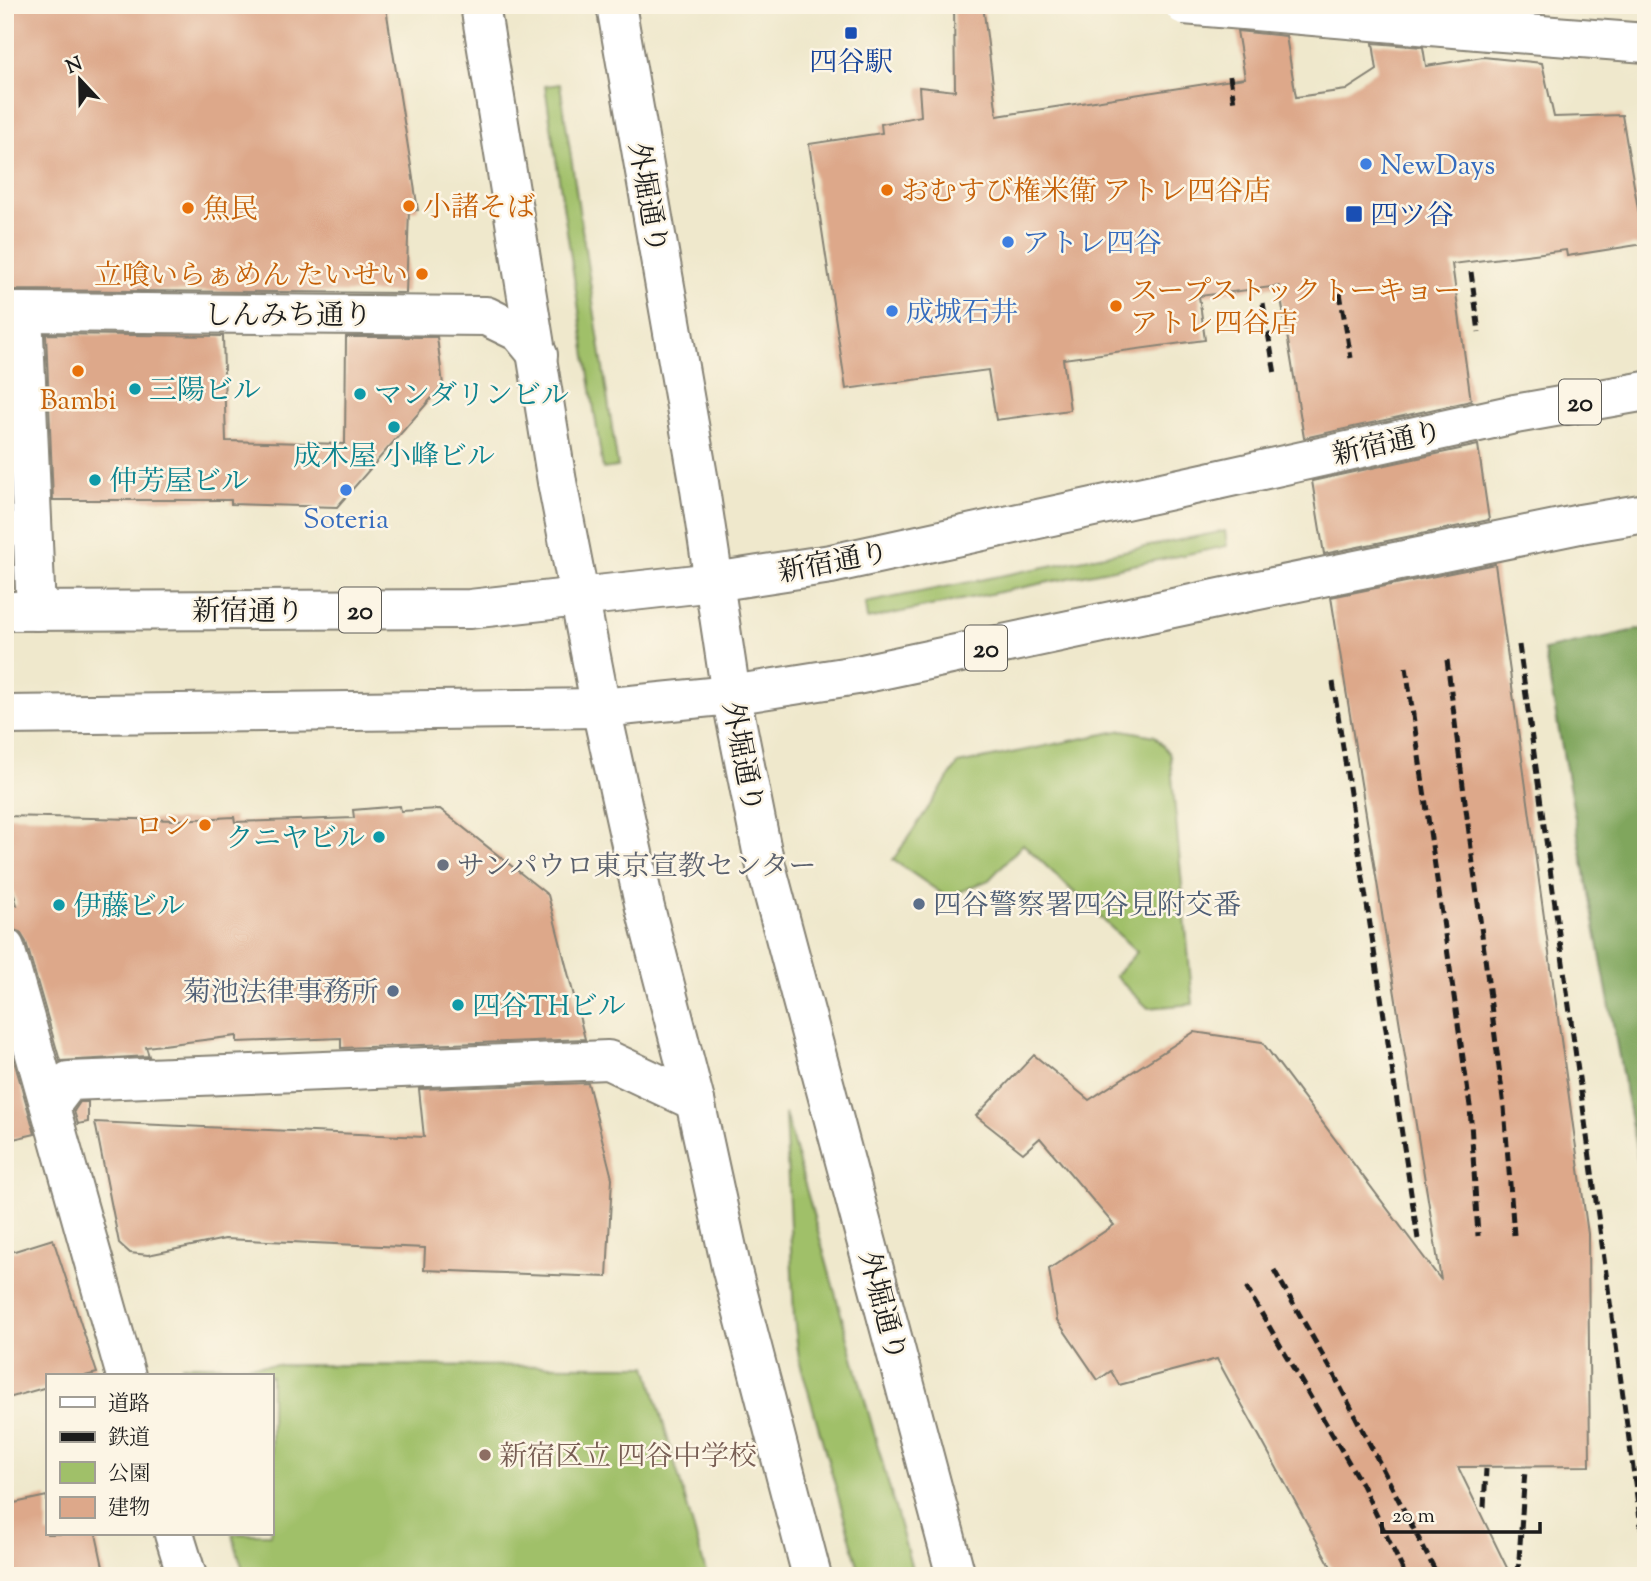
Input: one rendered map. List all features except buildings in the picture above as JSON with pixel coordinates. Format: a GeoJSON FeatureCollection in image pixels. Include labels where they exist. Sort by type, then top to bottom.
{"type":"FeatureCollection","features":[{"type":"Feature","properties":{"kind":"main road"},"geometry":{"type":"LineString","coordinates":[[480,5],[557,482],[601,708],[645,908],[695,1101],[731,1267],[812,1576]]}},
{"type":"Feature","properties":{"kind":"main road","name":"外堀通り"},"geometry":{"type":"LineString","coordinates":[[616,5],[698,476],[731,695],[762,851],[956,1576]]}},
{"type":"Feature","properties":{"kind":"main road"},"geometry":{"type":"LineString","coordinates":[[1184,5],[1643,45]]}},
{"type":"Feature","properties":{"kind":"main road"},"geometry":{"type":"LineString","coordinates":[[14,312],[21,611]]}},
{"type":"Feature","properties":{"kind":"main road","name":"しんみち通り"},"geometry":{"type":"LineString","coordinates":[[14,312],[486,316],[519,332],[538,355]]}},
{"type":"Feature","properties":{"kind":"main road","name":"新宿通り"},"geometry":{"type":"LineString","coordinates":[[21,611],[470,609],[714,582],[831,564],[1515,414],[1646,391]]}},
{"type":"Feature","properties":{"kind":"main road","name":"20"},"geometry":{"type":"LineString","coordinates":[[5,715],[601,708],[731,695],[857,675],[1239,594],[1646,513]]}},
{"type":"Feature","properties":{"kind":"main road"},"geometry":{"type":"LineString","coordinates":[[7,957],[125,1374]]}},
{"type":"Feature","properties":{"kind":"main road"},"geometry":{"type":"LineString","coordinates":[[50,1106],[69,1081],[608,1060],[695,1101]]}},
{"type":"Feature","properties":{"kind":"main road"},"geometry":{"type":"LineString","coordinates":[[175,1536],[187,1576]]}},
{"type":"Feature","properties":{"kind":"green space"},"geometry":{"type":"Polygon","coordinates":[[[560,84],[618,467],[603,469],[545,86],[560,84]]]}},
{"type":"Feature","properties":{"kind":"green space"},"geometry":{"type":"Polygon","coordinates":[[[1225,531],[1227,546],[867,619],[865,603],[1225,531]]]}},
{"type":"Feature","properties":{"kind":"green space"},"geometry":{"type":"Polygon","coordinates":[[[1646,628],[1646,1203],[1544,650],[1646,628]]]}},
{"type":"Feature","properties":{"kind":"green space"},"geometry":{"type":"Polygon","coordinates":[[[1123,730],[1155,736],[1170,755],[1193,1004],[1148,1008],[1115,976],[1137,952],[1023,844],[989,880],[947,897],[893,860],[958,764],[1123,730]]]}},
{"type":"Feature","properties":{"kind":"green space"},"geometry":{"type":"Polygon","coordinates":[[[785,1113],[914,1576],[861,1576],[799,1359],[794,1318],[785,1113]]]}},
{"type":"Feature","properties":{"kind":"green space","name":"新宿区立 四谷中学校"},"geometry":{"type":"Polygon","coordinates":[[[182,1365],[647,1366],[707,1576],[245,1576],[233,1536],[273,1536],[273,1374],[184,1374],[182,1365]]]}},
{"type":"Feature","properties":{"kind":"railway"},"geometry":{"type":"LineString","coordinates":[[1230,76],[1234,103]]}},
{"type":"Feature","properties":{"kind":"railway"},"geometry":{"type":"LineString","coordinates":[[1471,272],[1479,332]]}},
{"type":"Feature","properties":{"kind":"railway"},"geometry":{"type":"LineString","coordinates":[[1340,293],[1351,358]]}},
{"type":"Feature","properties":{"kind":"railway"},"geometry":{"type":"LineString","coordinates":[[1263,303],[1275,374]]}},
{"type":"Feature","properties":{"kind":"railway"},"geometry":{"type":"LineString","coordinates":[[1519,645],[1646,1562]]}},
{"type":"Feature","properties":{"kind":"railway"},"geometry":{"type":"LineString","coordinates":[[1447,660],[1504,1107],[1514,1235]]}},
{"type":"Feature","properties":{"kind":"railway"},"geometry":{"type":"LineString","coordinates":[[1406,667],[1470,1106],[1478,1236]]}},
{"type":"Feature","properties":{"kind":"railway"},"geometry":{"type":"LineString","coordinates":[[1333,682],[1418,1239]]}},
{"type":"Feature","properties":{"kind":"railway"},"geometry":{"type":"LineString","coordinates":[[1274,1270],[1332,1371],[1438,1576]]}},
{"type":"Feature","properties":{"kind":"railway"},"geometry":{"type":"LineString","coordinates":[[1246,1287],[1362,1485],[1406,1576]]}},
{"type":"Feature","properties":{"kind":"railway"},"geometry":{"type":"LineString","coordinates":[[1484,1507],[1486,1469]]}},
{"type":"Feature","properties":{"kind":"railway"},"geometry":{"type":"LineString","coordinates":[[1518,1574],[1525,1470]]}},
{"type":"Feature","properties":{"kind":"place","name":"四谷駅"},"geometry":{"type":"Point","coordinates":[851,33]}},
{"type":"Feature","properties":{"kind":"place","name":"NewDays"},"geometry":{"type":"Point","coordinates":[1366,164]}},
{"type":"Feature","properties":{"kind":"place","name":"おむすび権米衛 アトレ四谷店"},"geometry":{"type":"Point","coordinates":[887,190]}},
{"type":"Feature","properties":{"kind":"place","name":"小諸そば"},"geometry":{"type":"Point","coordinates":[409,206]}},
{"type":"Feature","properties":{"kind":"place","name":"魚民"},"geometry":{"type":"Point","coordinates":[188,208]}},
{"type":"Feature","properties":{"kind":"place","name":"四ツ谷"},"geometry":{"type":"Point","coordinates":[1354,214]}},
{"type":"Feature","properties":{"kind":"place","name":"アトレ四谷"},"geometry":{"type":"Point","coordinates":[1008,242]}},
{"type":"Feature","properties":{"kind":"place","name":"立喰いらぁめん たいせい"},"geometry":{"type":"Point","coordinates":[422,274]}},
{"type":"Feature","properties":{"kind":"place","name":"スープストックトーキョー アトレ四谷店"},"geometry":{"type":"Point","coordinates":[1116,306]}},
{"type":"Feature","properties":{"kind":"place","name":"成城石井"},"geometry":{"type":"Point","coordinates":[892,311]}},
{"type":"Feature","properties":{"kind":"place","name":"Bambi"},"geometry":{"type":"Point","coordinates":[78,371]}},
{"type":"Feature","properties":{"kind":"place","name":"三陽ビル"},"geometry":{"type":"Point","coordinates":[135,389]}},
{"type":"Feature","properties":{"kind":"place","name":"マンダリンビル"},"geometry":{"type":"Point","coordinates":[360,394]}},
{"type":"Feature","properties":{"kind":"place","name":"成木屋 小峰ビル"},"geometry":{"type":"Point","coordinates":[394,427]}},
{"type":"Feature","properties":{"kind":"place","name":"仲芳屋ビル"},"geometry":{"type":"Point","coordinates":[95,480]}},
{"type":"Feature","properties":{"kind":"place","name":"Soteria"},"geometry":{"type":"Point","coordinates":[346,490]}},
{"type":"Feature","properties":{"kind":"place","name":"ロン"},"geometry":{"type":"Point","coordinates":[205,825]}},
{"type":"Feature","properties":{"kind":"place","name":"クニヤビル"},"geometry":{"type":"Point","coordinates":[379,837]}},
{"type":"Feature","properties":{"kind":"place","name":"サンパウロ東京宣教センター"},"geometry":{"type":"Point","coordinates":[443,865]}},
{"type":"Feature","properties":{"kind":"place","name":"四谷警察署四谷見附交番"},"geometry":{"type":"Point","coordinates":[919,904]}},
{"type":"Feature","properties":{"kind":"place","name":"伊藤ビル"},"geometry":{"type":"Point","coordinates":[59,905]}},
{"type":"Feature","properties":{"kind":"place","name":"菊池法律事務所"},"geometry":{"type":"Point","coordinates":[393,991]}},
{"type":"Feature","properties":{"kind":"place","name":"四谷THビル"},"geometry":{"type":"Point","coordinates":[458,1005]}},
{"type":"Feature","properties":{"kind":"place","name":"新宿区立 四谷中学校"},"geometry":{"type":"Point","coordinates":[485,1455]}}]}
